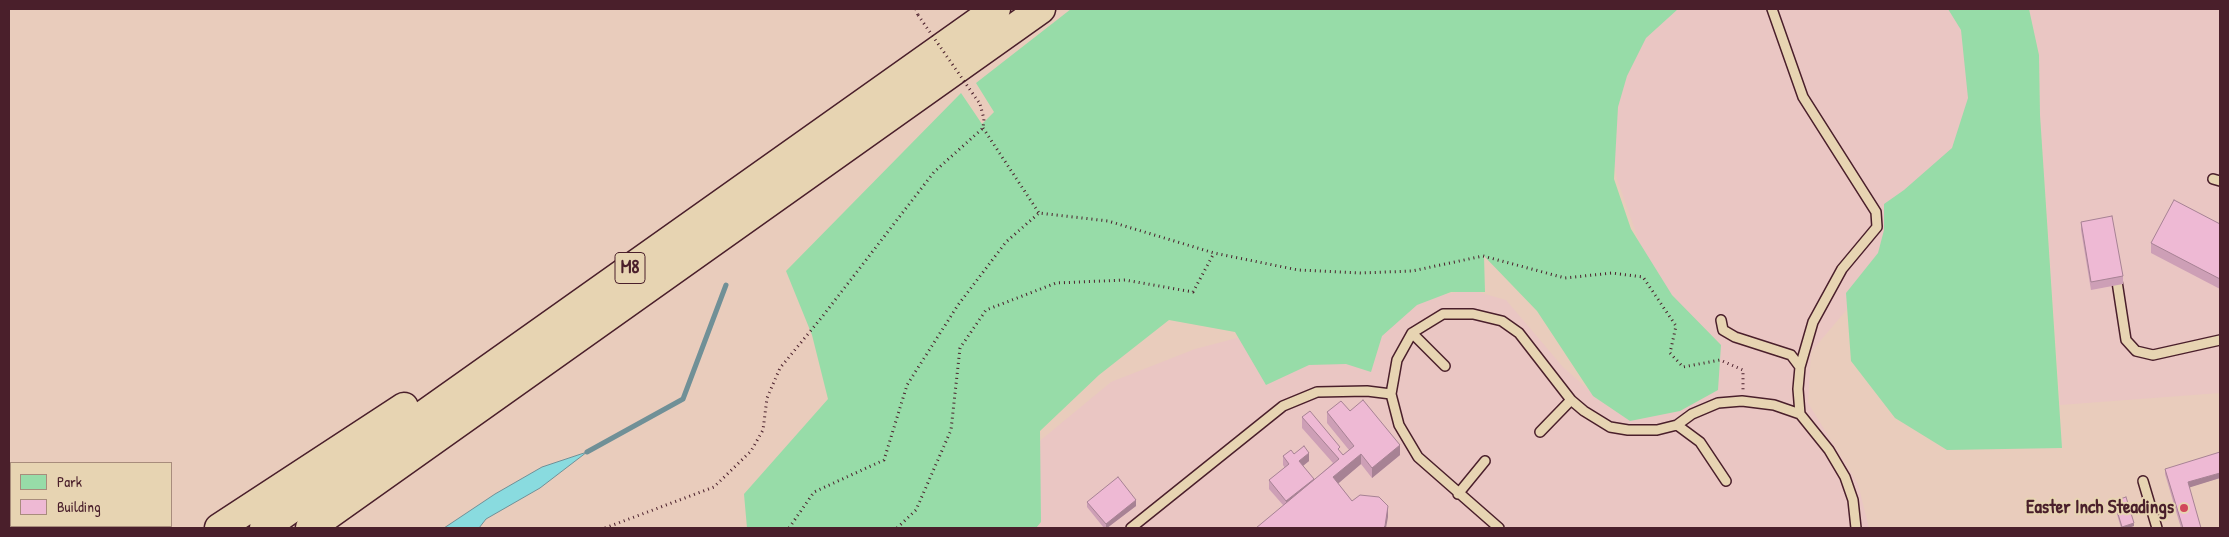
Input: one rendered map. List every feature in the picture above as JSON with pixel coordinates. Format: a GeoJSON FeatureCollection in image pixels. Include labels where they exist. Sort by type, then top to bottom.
{"type":"FeatureCollection","features":[{"type":"Feature","properties":{"kind":"highway","name":"M8"},"geometry":{"type":"LineString","coordinates":[[264,528],[996,9]]}},
{"type":"Feature","properties":{"kind":"highway","name":"M8"},"geometry":{"type":"LineString","coordinates":[[310,528],[1041,9]]}},
{"type":"Feature","properties":{"kind":"highway","name":"M8"},"geometry":{"type":"LineString","coordinates":[[219,528],[427,392],[928,56]]}},
{"type":"Feature","properties":{"kind":"lane"},"geometry":{"type":"LineString","coordinates":[[1772,9],[1803,97],[1876,212],[1877,227],[1842,269],[1813,322],[1800,367],[1798,389],[1800,414]]}},
{"type":"Feature","properties":{"kind":"lane"},"geometry":{"type":"LineString","coordinates":[[2115,264],[2126,340],[2136,351],[2153,355],[2220,340]]}},
{"type":"Feature","properties":{"kind":"lane"},"geometry":{"type":"LineString","coordinates":[[1499,528],[1418,457],[1399,426],[1391,394],[1397,360],[1412,333],[1443,314],[1473,314],[1502,321],[1520,332],[1571,400],[1584,411],[1610,427],[1628,430],[1657,430],[1677,425],[1692,414],[1718,403],[1742,401],[1774,405],[1800,414],[1829,450],[1845,477],[1853,500],[1856,528]]}},
{"type":"Feature","properties":{"kind":"lane"},"geometry":{"type":"LineString","coordinates":[[1721,320],[1723,330],[1735,337],[1791,355],[1800,367]]}},
{"type":"Feature","properties":{"kind":"lane"},"geometry":{"type":"LineString","coordinates":[[1412,333],[1444,366]]}},
{"type":"Feature","properties":{"kind":"lane"},"geometry":{"type":"LineString","coordinates":[[1131,528],[1283,406],[1317,392],[1367,391],[1391,394]]}},
{"type":"Feature","properties":{"kind":"lane"},"geometry":{"type":"LineString","coordinates":[[1540,432],[1571,400]]}},
{"type":"Feature","properties":{"kind":"lane"},"geometry":{"type":"LineString","coordinates":[[1677,425],[1700,442],[1726,481]]}},
{"type":"Feature","properties":{"kind":"lane"},"geometry":{"type":"LineString","coordinates":[[1458,494],[1485,461]]}},
{"type":"Feature","properties":{"kind":"lane"},"geometry":{"type":"LineString","coordinates":[[2143,481],[2157,528]]}},
{"type":"Feature","properties":{"kind":"path"},"geometry":{"type":"LineString","coordinates":[[916,9],[918,15],[980,104],[984,119],[983,128],[1039,213]]}},
{"type":"Feature","properties":{"kind":"path"},"geometry":{"type":"LineString","coordinates":[[605,528],[714,487],[750,451],[763,430],[767,398],[780,368],[822,317],[934,172],[983,128]]}},
{"type":"Feature","properties":{"kind":"path"},"geometry":{"type":"LineString","coordinates":[[789,528],[814,492],[884,460],[907,385],[958,305],[1006,242],[1039,213],[1108,221],[1214,253],[1298,270],[1361,273],[1412,271],[1484,256],[1565,278],[1612,273],[1643,277],[1676,326],[1670,353],[1683,366],[1720,360],[1744,370],[1742,401]]}},
{"type":"Feature","properties":{"kind":"path"},"geometry":{"type":"LineString","coordinates":[[897,528],[916,510],[950,430],[960,348],[986,310],[1056,282],[1125,280],[1193,292],[1214,253]]}},
{"type":"Feature","properties":{"kind":"shaded area"},"geometry":{"type":"Polygon","coordinates":[[[1654,9],[1954,9],[1957,15],[1975,80],[1974,131],[1881,269],[1811,352],[1808,403],[1858,484],[1869,528],[994,528],[1024,454],[1111,382],[1195,349],[1344,310],[1471,290],[1506,300],[1563,367],[1608,407],[1636,413],[1665,414],[1698,402],[1717,368],[1647,264],[1617,179],[1603,83],[1654,9]]]}},
{"type":"Feature","properties":{"kind":"shaded area"},"geometry":{"type":"Polygon","coordinates":[[[2029,9],[2220,9],[2220,393],[2060,405],[2040,115],[2039,55],[2029,9]]]}},
{"type":"Feature","properties":{"kind":"green space"},"geometry":{"type":"Polygon","coordinates":[[[1071,9],[1678,9],[1646,38],[1627,76],[1618,107],[1614,179],[1631,229],[1672,295],[1721,345],[1718,390],[1680,411],[1630,421],[1593,396],[1537,311],[1484,256],[1485,292],[1451,292],[1417,305],[1382,336],[1371,372],[1346,364],[1309,365],[1266,385],[1235,332],[1169,320],[1099,375],[1040,431],[1041,522],[1036,528],[747,528],[744,494],[828,399],[812,335],[786,271],[961,93],[982,124],[994,112],[976,83],[1071,9]]]}},
{"type":"Feature","properties":{"kind":"green space"},"geometry":{"type":"Polygon","coordinates":[[[1948,9],[2029,9],[2039,55],[2040,115],[2062,448],[1947,450],[1895,418],[1851,361],[1846,293],[1878,253],[1884,230],[1884,204],[1904,190],[1952,148],[1968,98],[1961,30],[1948,9]]]}},
{"type":"Feature","properties":{"kind":"water"},"geometry":{"type":"Polygon","coordinates":[[[587,452],[540,488],[486,519],[479,528],[444,528],[495,494],[542,467],[587,452]]]}},
{"type":"Feature","properties":{"kind":"building"},"geometry":{"type":"Polygon","coordinates":[[[2174,200],[2220,224],[2220,279],[2151,243],[2174,200]]]}},
{"type":"Feature","properties":{"kind":"building"},"geometry":{"type":"Polygon","coordinates":[[[2112,216],[2123,276],[2091,282],[2081,222],[2112,216]]]}},
{"type":"Feature","properties":{"kind":"building"},"geometry":{"type":"Polygon","coordinates":[[[1363,400],[1400,445],[1372,468],[1361,454],[1333,477],[1352,501],[1360,495],[1379,497],[1388,506],[1385,526],[1383,528],[1256,528],[1339,459],[1302,417],[1310,411],[1340,447],[1338,449],[1343,455],[1354,446],[1327,412],[1341,401],[1350,411],[1363,400]]]}},
{"type":"Feature","properties":{"kind":"building"},"geometry":{"type":"Polygon","coordinates":[[[1304,446],[1309,453],[1299,461],[1314,479],[1286,501],[1269,480],[1289,464],[1283,456],[1291,450],[1294,454],[1304,446]]]}},
{"type":"Feature","properties":{"kind":"building","name":"Easter Inch Steadings"},"geometry":{"type":"Polygon","coordinates":[[[2220,452],[2220,473],[2188,482],[2201,528],[2183,528],[2165,469],[2220,452]]]}},
{"type":"Feature","properties":{"kind":"building"},"geometry":{"type":"Polygon","coordinates":[[[1118,477],[1136,500],[1106,524],[1087,502],[1118,477]]]}},
{"type":"Feature","properties":{"kind":"building"},"geometry":{"type":"Polygon","coordinates":[[[2126,497],[2134,523],[2122,527],[2114,501],[2126,497]]]}},
{"type":"Feature","properties":{"kind":"waterway"},"geometry":{"type":"LineString","coordinates":[[587,452],[683,399],[726,285]]}},
{"type":"Feature","properties":{"kind":"place","name":"Easter Inch Steadings"},"geometry":{"type":"Point","coordinates":[2184,508]}}]}
